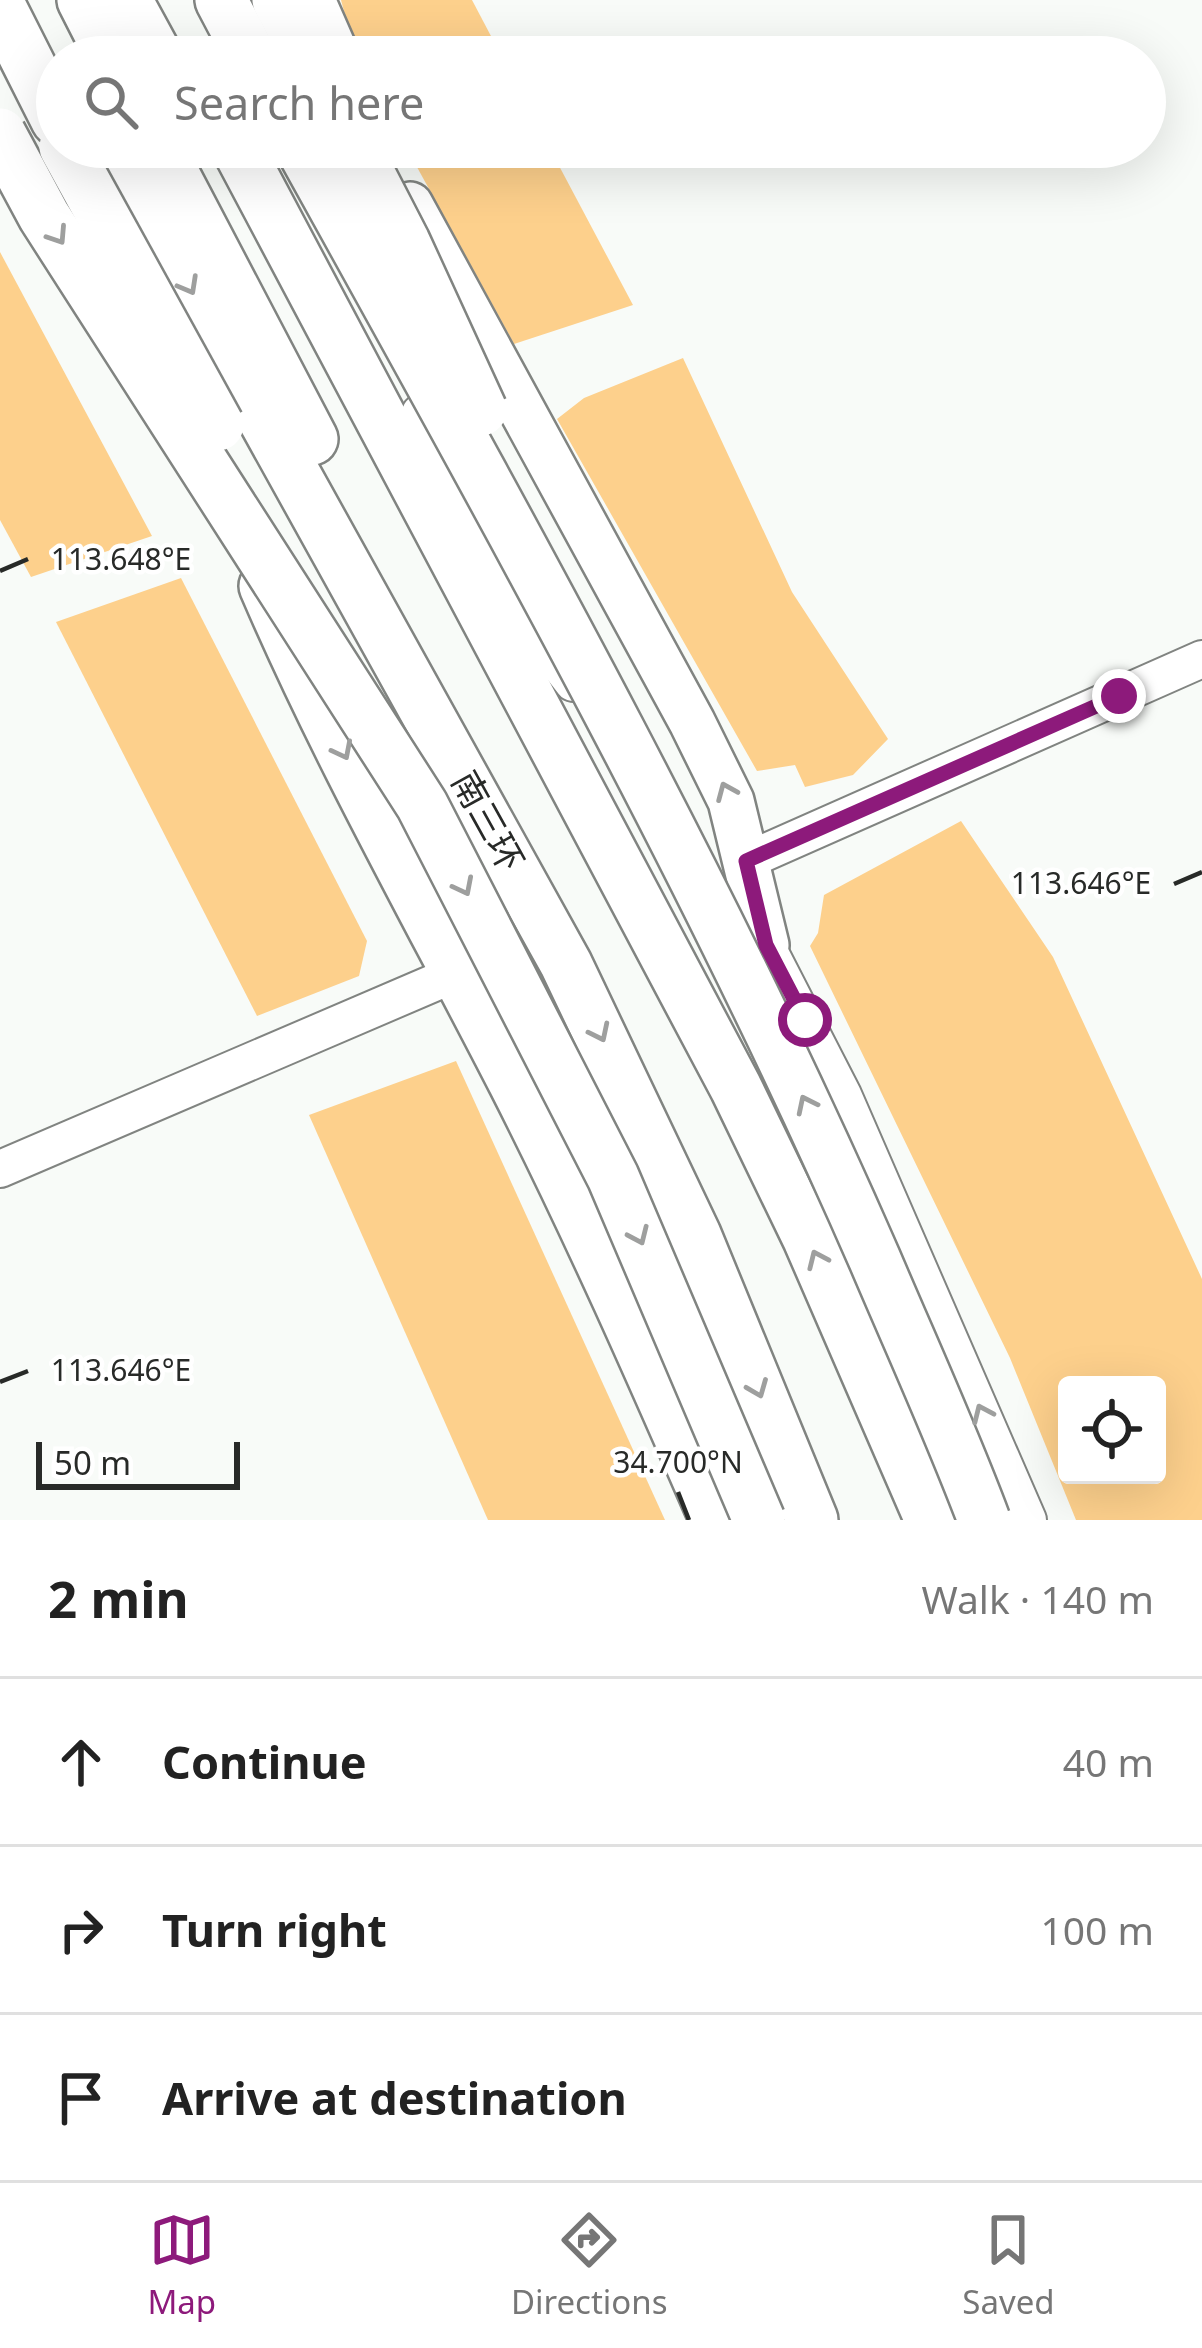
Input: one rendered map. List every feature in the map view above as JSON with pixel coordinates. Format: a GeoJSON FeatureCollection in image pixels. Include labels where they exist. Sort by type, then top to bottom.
{"type":"FeatureCollection","features":[{"type":"Feature","properties":{"kind":"highway"},"geometry":{"type":"LineString","coordinates":[[32,0],[52,36]]}},
{"type":"Feature","properties":{"kind":"highway"},"geometry":{"type":"LineString","coordinates":[[83,0],[101,36]]}},
{"type":"Feature","properties":{"kind":"highway"},"geometry":{"type":"LineString","coordinates":[[127,0],[146,36]]}},
{"type":"Feature","properties":{"kind":"highway"},"geometry":{"type":"LineString","coordinates":[[160,0],[179,36]]}},
{"type":"Feature","properties":{"kind":"highway"},"geometry":{"type":"LineString","coordinates":[[217,0],[238,36]]}},
{"type":"Feature","properties":{"kind":"highway"},"geometry":{"type":"LineString","coordinates":[[278,0],[297,36]]}},
{"type":"Feature","properties":{"kind":"highway"},"geometry":{"type":"LineString","coordinates":[[0,7],[36,78]]}},
{"type":"Feature","properties":{"kind":"highway"},"geometry":{"type":"LineString","coordinates":[[0,30],[36,95]]}},
{"type":"Feature","properties":{"kind":"highway"},"geometry":{"type":"LineString","coordinates":[[0,134],[44,216],[422,805]]}},
{"type":"Feature","properties":{"kind":"highway"},"geometry":{"type":"LineString","coordinates":[[79,168],[422,805],[613,1177],[759,1520]]}},
{"type":"Feature","properties":{"kind":"highway"},"geometry":{"type":"LineString","coordinates":[[79,168],[114,232],[304,677],[517,1089],[716,1520]]}},
{"type":"Feature","properties":{"kind":"highway","name":"南三环"},"geometry":{"type":"LineString","coordinates":[[124,168],[572,976],[695,1235],[812,1520]]}},
{"type":"Feature","properties":{"kind":"highway"},"geometry":{"type":"LineString","coordinates":[[170,168],[475,752],[572,976]]}},
{"type":"Feature","properties":{"kind":"highway"},"geometry":{"type":"LineString","coordinates":[[215,168],[517,739],[646,920]]}},
{"type":"Feature","properties":{"kind":"highway"},"geometry":{"type":"LineString","coordinates":[[248,168],[736,1088],[931,1520]]}},
{"type":"Feature","properties":{"kind":"highway"},"geometry":{"type":"LineString","coordinates":[[312,168],[686,858]]}},
{"type":"Feature","properties":{"kind":"highway"},"geometry":{"type":"LineString","coordinates":[[366,168],[686,858],[816,1125],[984,1520]]}},
{"type":"Feature","properties":{"kind":"main road"},"geometry":{"type":"LineString","coordinates":[[312,0],[328,36]]}},
{"type":"Feature","properties":{"kind":"main road"},"geometry":{"type":"LineString","coordinates":[[390,168],[731,801],[766,945]]}},
{"type":"Feature","properties":{"kind":"street"},"geometry":{"type":"LineString","coordinates":[[217,0],[231,36]]}},
{"type":"Feature","properties":{"kind":"street"},"geometry":{"type":"LineString","coordinates":[[293,168],[539,639],[766,945],[843,1095],[1028,1520]]}},
{"type":"Feature","properties":{"kind":"street"},"geometry":{"type":"LineString","coordinates":[[746,861],[1202,659]]}},
{"type":"Feature","properties":{"kind":"street"},"geometry":{"type":"LineString","coordinates":[[0,1169],[457,973]]}},
{"type":"Feature","properties":{"kind":"shaded area"},"geometry":{"type":"Polygon","coordinates":[[[341,0],[472,0],[491,36],[350,36],[341,0]]]}},
{"type":"Feature","properties":{"kind":"shaded area"},"geometry":{"type":"Polygon","coordinates":[[[418,168],[560,168],[633,305],[514,344],[418,168]]]}},
{"type":"Feature","properties":{"kind":"shaded area"},"geometry":{"type":"Polygon","coordinates":[[[0,252],[152,536],[31,577],[0,520],[0,252]]]}},
{"type":"Feature","properties":{"kind":"shaded area"},"geometry":{"type":"Polygon","coordinates":[[[683,358],[792,592],[888,739],[853,775],[805,787],[795,765],[757,771],[557,419],[584,398],[683,358]]]}},
{"type":"Feature","properties":{"kind":"shaded area"},"geometry":{"type":"Polygon","coordinates":[[[181,578],[367,941],[359,976],[257,1016],[56,622],[181,578]]]}},
{"type":"Feature","properties":{"kind":"shaded area"},"geometry":{"type":"Polygon","coordinates":[[[961,821],[1053,957],[1202,1279],[1202,1520],[1076,1520],[1061,1484],[1166,1484],[1166,1376],[1058,1376],[1058,1476],[1010,1358],[810,946],[818,933],[824,895],[961,821]]]}},
{"type":"Feature","properties":{"kind":"shaded area"},"geometry":{"type":"Polygon","coordinates":[[[456,1061],[665,1520],[488,1520],[309,1115],[456,1061]]]}},
{"type":"Feature","properties":{"kind":"route"},"geometry":{"type":"LineString","coordinates":[[805,1020],[766,945],[746,861],[1119,696]]}}]}
